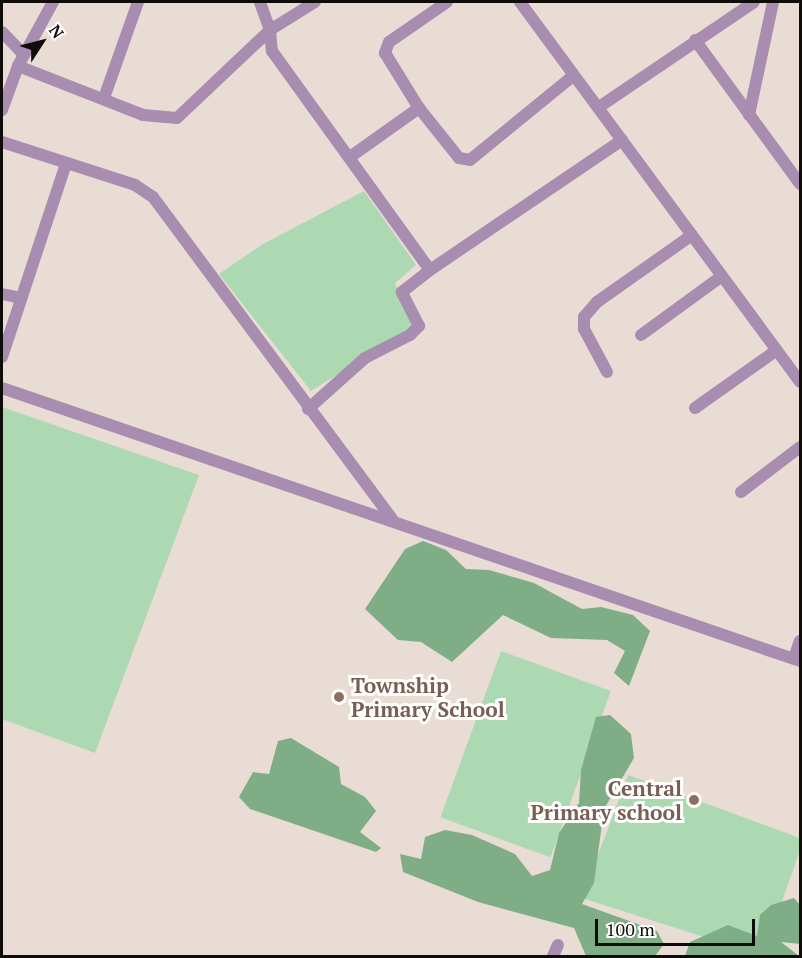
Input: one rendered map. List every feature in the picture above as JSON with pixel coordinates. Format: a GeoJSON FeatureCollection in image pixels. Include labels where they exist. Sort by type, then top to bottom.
{"type":"FeatureCollection","features":[{"type":"Feature","properties":{"kind":"street"},"geometry":{"type":"LineString","coordinates":[[2,110],[21,60],[53,2]]}},
{"type":"Feature","properties":{"kind":"street"},"geometry":{"type":"LineString","coordinates":[[104,98],[138,2]]}},
{"type":"Feature","properties":{"kind":"street"},"geometry":{"type":"LineString","coordinates":[[260,2],[270,30],[272,51],[430,270]]}},
{"type":"Feature","properties":{"kind":"street"},"geometry":{"type":"LineString","coordinates":[[2,32],[21,60],[143,115],[177,118],[270,30],[313,2]]}},
{"type":"Feature","properties":{"kind":"street"},"geometry":{"type":"LineString","coordinates":[[447,2],[389,42],[384,53],[419,108],[459,158],[466,161],[573,76]]}},
{"type":"Feature","properties":{"kind":"street"},"geometry":{"type":"LineString","coordinates":[[520,2],[801,382]]}},
{"type":"Feature","properties":{"kind":"street"},"geometry":{"type":"LineString","coordinates":[[599,107],[754,2]]}},
{"type":"Feature","properties":{"kind":"street"},"geometry":{"type":"LineString","coordinates":[[749,115],[773,2]]}},
{"type":"Feature","properties":{"kind":"street"},"geometry":{"type":"LineString","coordinates":[[695,40],[801,184]]}},
{"type":"Feature","properties":{"kind":"street"},"geometry":{"type":"LineString","coordinates":[[350,157],[419,108]]}},
{"type":"Feature","properties":{"kind":"street"},"geometry":{"type":"LineString","coordinates":[[308,409],[365,358],[410,335],[419,326],[402,292],[430,270],[622,140]]}},
{"type":"Feature","properties":{"kind":"street"},"geometry":{"type":"LineString","coordinates":[[2,142],[135,185],[153,197],[308,409],[394,521]]}},
{"type":"Feature","properties":{"kind":"street"},"geometry":{"type":"LineString","coordinates":[[2,357],[66,164]]}},
{"type":"Feature","properties":{"kind":"street"},"geometry":{"type":"LineString","coordinates":[[607,372],[584,329],[584,317],[597,302],[692,235]]}},
{"type":"Feature","properties":{"kind":"street"},"geometry":{"type":"LineString","coordinates":[[641,335],[722,276]]}},
{"type":"Feature","properties":{"kind":"street"},"geometry":{"type":"LineString","coordinates":[[2,294],[21,298]]}},
{"type":"Feature","properties":{"kind":"street"},"geometry":{"type":"LineString","coordinates":[[695,408],[777,350]]}},
{"type":"Feature","properties":{"kind":"street"},"geometry":{"type":"LineString","coordinates":[[2,388],[797,659],[801,641]]}},
{"type":"Feature","properties":{"kind":"street"},"geometry":{"type":"LineString","coordinates":[[741,492],[801,447]]}},
{"type":"Feature","properties":{"kind":"green space"},"geometry":{"type":"Polygon","coordinates":[[[364,191],[416,265],[395,283],[413,327],[311,391],[219,274],[263,244],[364,191]]]}},
{"type":"Feature","properties":{"kind":"green space"},"geometry":{"type":"Polygon","coordinates":[[[2,407],[199,475],[95,753],[2,719],[2,407]]]}},
{"type":"Feature","properties":{"kind":"green space"},"geometry":{"type":"Polygon","coordinates":[[[423,541],[446,550],[466,569],[489,570],[534,583],[582,609],[601,607],[633,615],[650,631],[629,686],[614,673],[625,651],[607,640],[551,638],[503,615],[452,662],[421,642],[398,640],[365,609],[405,549],[423,541]]]}},
{"type":"Feature","properties":{"kind":"green space"},"geometry":{"type":"Polygon","coordinates":[[[501,651],[611,691],[550,857],[440,817],[501,651]]]}},
{"type":"Feature","properties":{"kind":"green space"},"geometry":{"type":"Polygon","coordinates":[[[610,715],[631,734],[634,758],[604,809],[594,883],[582,904],[657,931],[664,944],[655,956],[586,956],[574,928],[478,902],[403,872],[400,854],[421,859],[425,837],[445,830],[472,835],[515,854],[532,876],[550,870],[559,833],[579,803],[581,770],[596,717],[610,715]]]}},
{"type":"Feature","properties":{"kind":"green space"},"geometry":{"type":"Polygon","coordinates":[[[291,738],[339,767],[341,784],[365,797],[376,811],[360,832],[381,848],[376,852],[250,809],[239,797],[253,772],[269,774],[278,741],[291,738]]]}},
{"type":"Feature","properties":{"kind":"green space"},"geometry":{"type":"Polygon","coordinates":[[[628,775],[800,838],[800,850],[763,956],[582,898],[628,775]]]}},
{"type":"Feature","properties":{"kind":"green space"},"geometry":{"type":"Polygon","coordinates":[[[794,898],[800,905],[800,944],[781,942],[799,956],[685,956],[690,942],[728,925],[757,936],[760,915],[771,905],[794,898]]]}},
{"type":"Feature","properties":{"kind":"place","name":"Township Primary School"},"geometry":{"type":"Point","coordinates":[339,697]}},
{"type":"Feature","properties":{"kind":"place","name":"Central Primary school"},"geometry":{"type":"Point","coordinates":[694,800]}}]}
